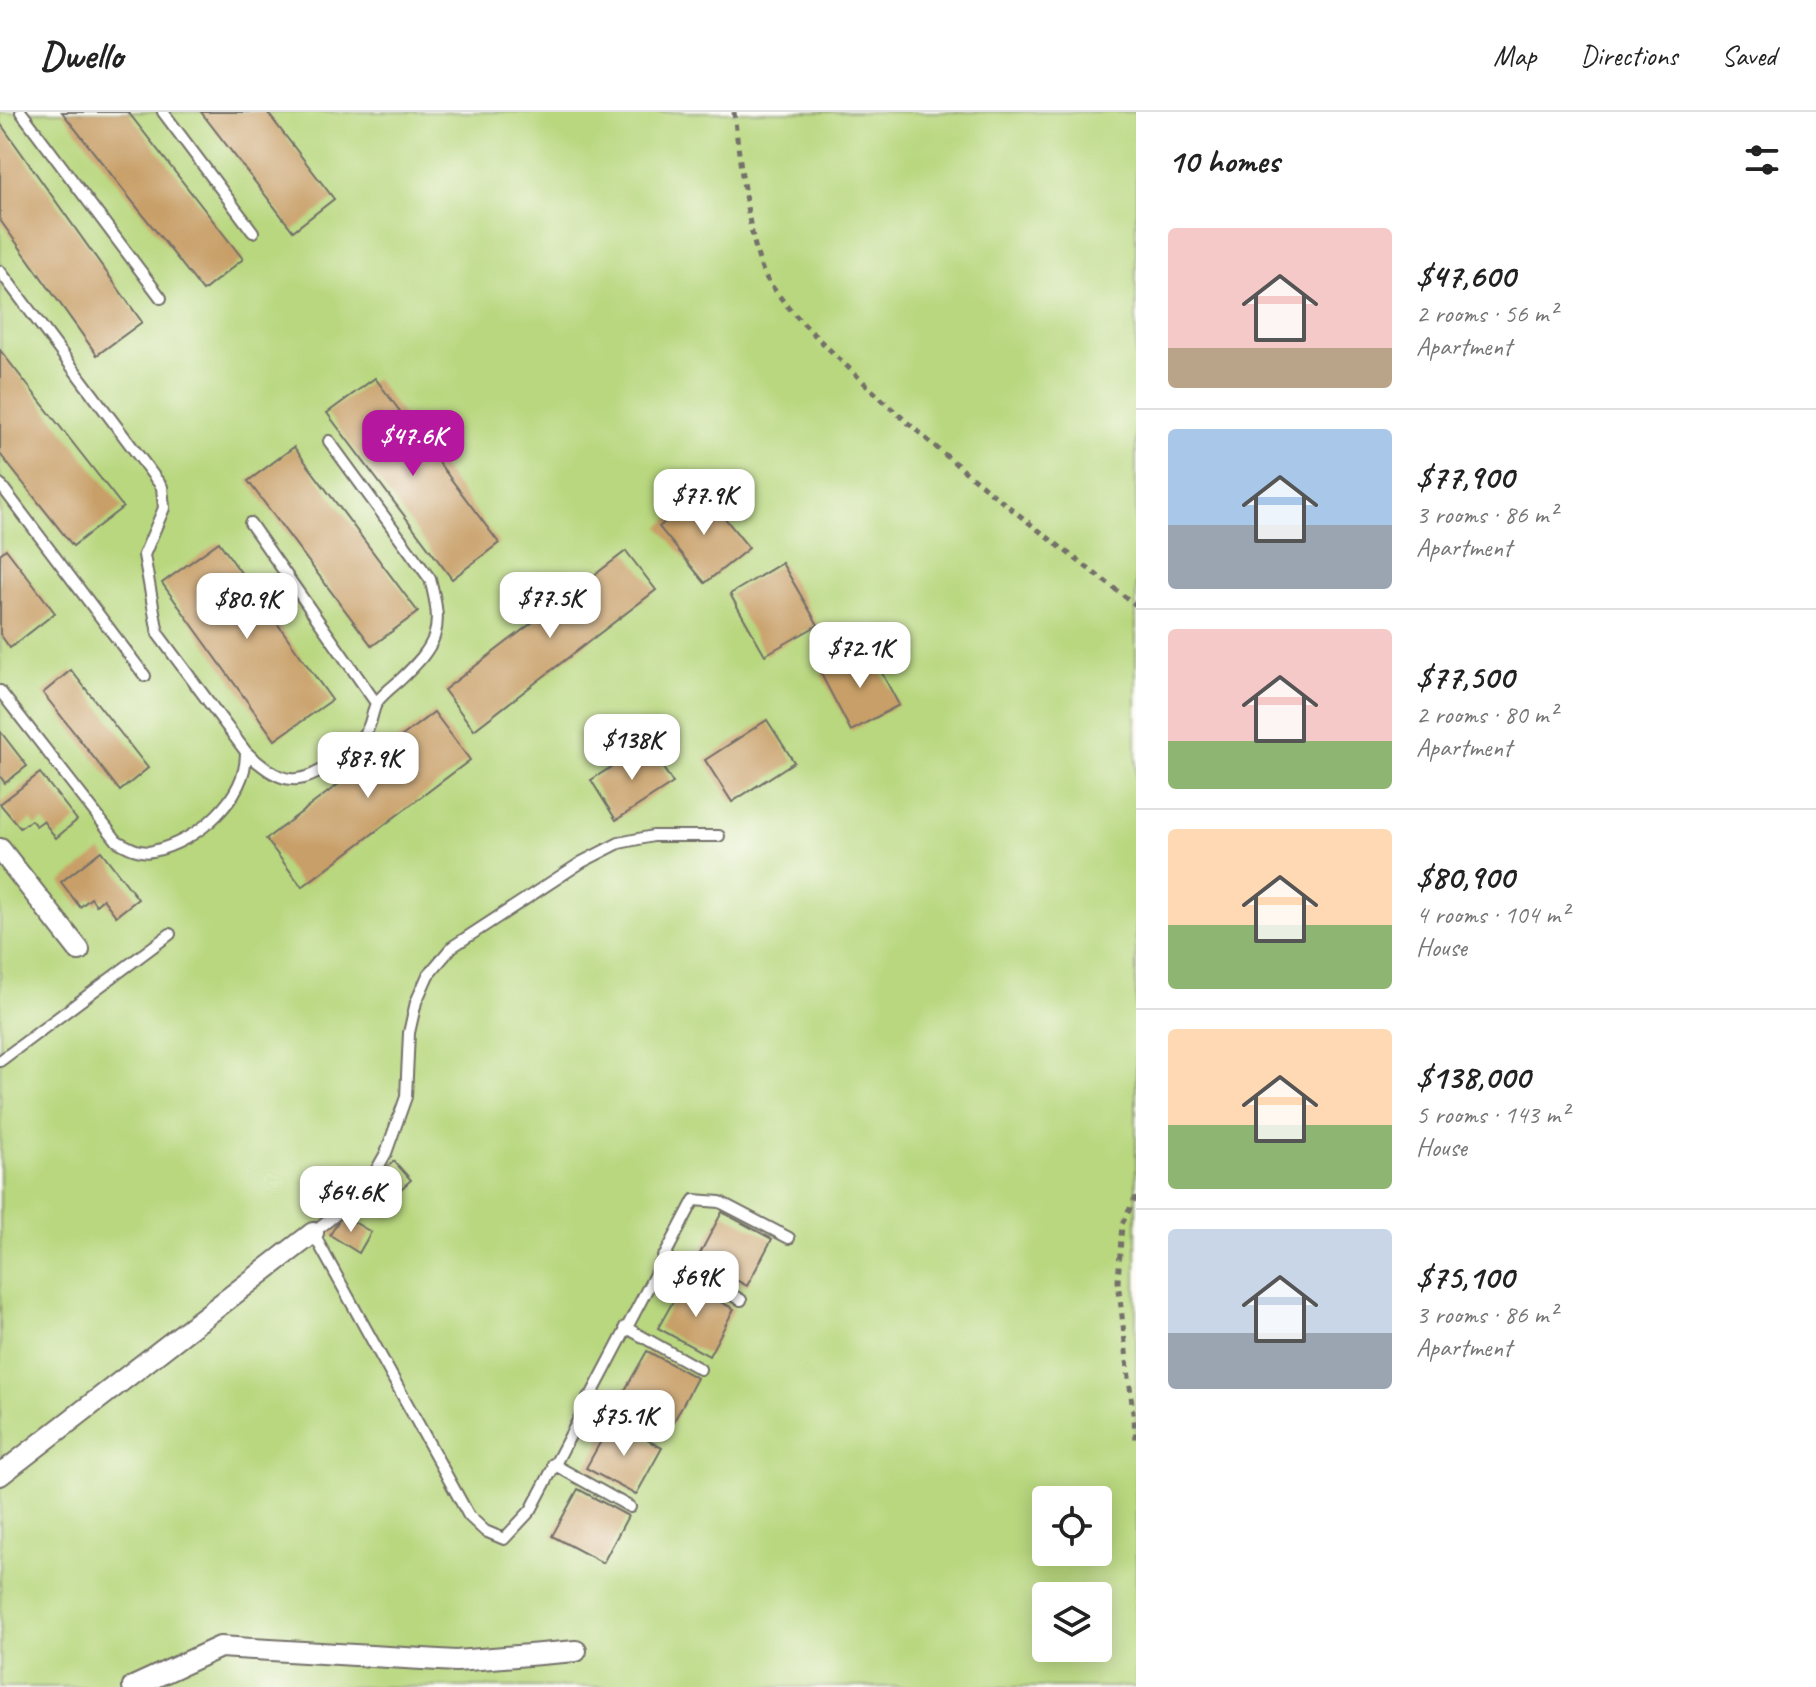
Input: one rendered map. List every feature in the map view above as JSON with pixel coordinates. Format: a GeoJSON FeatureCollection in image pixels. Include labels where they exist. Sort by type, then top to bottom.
{"type":"FeatureCollection","features":[{"type":"Feature","properties":{"kind":"street"},"geometry":{"type":"LineString","coordinates":[[0,849],[79,950]]}},
{"type":"Feature","properties":{"kind":"street"},"geometry":{"type":"LineString","coordinates":[[0,1475],[313,1233]]}},
{"type":"Feature","properties":{"kind":"street"},"geometry":{"type":"LineString","coordinates":[[133,1687],[220,1647],[456,1661],[576,1651]]}},
{"type":"Feature","properties":{"kind":"lane"},"geometry":{"type":"LineString","coordinates":[[21,112],[161,298]]}},
{"type":"Feature","properties":{"kind":"lane"},"geometry":{"type":"LineString","coordinates":[[163,112],[253,232]]}},
{"type":"Feature","properties":{"kind":"lane"},"geometry":{"type":"LineString","coordinates":[[0,271],[162,487],[164,508],[144,555],[158,634],[246,752],[281,778],[299,781],[322,771],[351,749],[369,728],[376,703],[419,661],[438,633],[437,606],[430,579],[329,441]]}},
{"type":"Feature","properties":{"kind":"lane"},"geometry":{"type":"LineString","coordinates":[[0,484],[145,676]]}},
{"type":"Feature","properties":{"kind":"lane"},"geometry":{"type":"LineString","coordinates":[[250,523],[376,703]]}},
{"type":"Feature","properties":{"kind":"lane"},"geometry":{"type":"LineString","coordinates":[[0,691],[117,841],[132,849],[151,852],[181,840],[232,803],[247,771],[246,752]]}},
{"type":"Feature","properties":{"kind":"lane"},"geometry":{"type":"LineString","coordinates":[[719,836],[653,836],[619,843],[582,862],[452,947],[428,975],[416,1002],[409,1033],[406,1097],[386,1153],[364,1192],[313,1233],[469,1516],[485,1531],[504,1539],[517,1529],[531,1510],[694,1200],[707,1198],[720,1202],[789,1238]]}},
{"type":"Feature","properties":{"kind":"lane"},"geometry":{"type":"LineString","coordinates":[[0,1061],[170,934]]}},
{"type":"Feature","properties":{"kind":"lane"},"geometry":{"type":"LineString","coordinates":[[663,1257],[741,1300]]}},
{"type":"Feature","properties":{"kind":"lane"},"geometry":{"type":"LineString","coordinates":[[625,1327],[700,1369]]}},
{"type":"Feature","properties":{"kind":"lane"},"geometry":{"type":"LineString","coordinates":[[588,1397],[654,1432]]}},
{"type":"Feature","properties":{"kind":"lane"},"geometry":{"type":"LineString","coordinates":[[553,1464],[630,1507]]}},
{"type":"Feature","properties":{"kind":"path"},"geometry":{"type":"LineString","coordinates":[[734,112],[753,234],[765,277],[816,336],[892,409],[1003,504],[1136,605]]}},
{"type":"Feature","properties":{"kind":"path"},"geometry":{"type":"LineString","coordinates":[[1136,1197],[1122,1224],[1118,1281],[1136,1439]]}},
{"type":"Feature","properties":{"kind":"green space"},"geometry":{"type":"Polygon","coordinates":[[[0,112],[1136,112],[1136,1687],[0,1687],[0,112]]]}},
{"type":"Feature","properties":{"kind":"building"},"geometry":{"type":"Polygon","coordinates":[[[62,112],[128,112],[243,259],[203,291],[62,112]]]}},
{"type":"Feature","properties":{"kind":"building"},"geometry":{"type":"Polygon","coordinates":[[[201,112],[267,112],[334,199],[293,231],[201,112]]]}},
{"type":"Feature","properties":{"kind":"building"},"geometry":{"type":"Polygon","coordinates":[[[0,123],[142,322],[97,355],[0,220],[0,123]]]}},
{"type":"Feature","properties":{"kind":"building"},"geometry":{"type":"Polygon","coordinates":[[[0,350],[123,507],[73,546],[0,454],[0,350]]]}},
{"type":"Feature","properties":{"kind":"building"},"geometry":{"type":"Polygon","coordinates":[[[375,378],[499,543],[452,579],[327,413],[375,378]]]}},
{"type":"Feature","properties":{"kind":"building"},"geometry":{"type":"Polygon","coordinates":[[[294,447],[418,612],[372,646],[248,481],[294,447]]]}},
{"type":"Feature","properties":{"kind":"building"},"geometry":{"type":"Polygon","coordinates":[[[703,491],[749,548],[705,583],[659,527],[703,491]]]}},
{"type":"Feature","properties":{"kind":"building"},"geometry":{"type":"Polygon","coordinates":[[[219,542],[332,700],[275,740],[162,583],[219,542]]]}},
{"type":"Feature","properties":{"kind":"building"},"geometry":{"type":"Polygon","coordinates":[[[6,549],[55,613],[10,648],[0,634],[0,554],[6,549]]]}},
{"type":"Feature","properties":{"kind":"building"},"geometry":{"type":"Polygon","coordinates":[[[626,551],[656,590],[474,730],[444,690],[626,551]]]}},
{"type":"Feature","properties":{"kind":"building"},"geometry":{"type":"Polygon","coordinates":[[[782,563],[818,625],[765,655],[730,594],[782,563]]]}},
{"type":"Feature","properties":{"kind":"building"},"geometry":{"type":"Polygon","coordinates":[[[869,649],[899,705],[851,731],[821,674],[869,649]]]}},
{"type":"Feature","properties":{"kind":"building"},"geometry":{"type":"Polygon","coordinates":[[[71,670],[148,768],[120,791],[43,693],[71,670]]]}},
{"type":"Feature","properties":{"kind":"building"},"geometry":{"type":"Polygon","coordinates":[[[434,712],[470,760],[302,887],[266,839],[434,712]]]}},
{"type":"Feature","properties":{"kind":"building"},"geometry":{"type":"Polygon","coordinates":[[[767,720],[794,762],[732,802],[705,760],[767,720]]]}},
{"type":"Feature","properties":{"kind":"building"},"geometry":{"type":"Polygon","coordinates":[[[0,731],[27,766],[5,783],[0,776],[0,731]]]}},
{"type":"Feature","properties":{"kind":"building"},"geometry":{"type":"Polygon","coordinates":[[[647,744],[673,783],[616,820],[591,780],[647,744]]]}},
{"type":"Feature","properties":{"kind":"building"},"geometry":{"type":"Polygon","coordinates":[[[40,773],[77,820],[56,838],[43,821],[36,826],[31,820],[20,828],[0,804],[40,773]]]}},
{"type":"Feature","properties":{"kind":"building"},"geometry":{"type":"Polygon","coordinates":[[[101,851],[138,899],[116,916],[103,899],[96,905],[91,898],[80,907],[61,882],[101,851]]]}},
{"type":"Feature","properties":{"kind":"building"},"geometry":{"type":"Polygon","coordinates":[[[394,1161],[411,1180],[393,1196],[376,1177],[394,1161]]]}},
{"type":"Feature","properties":{"kind":"building"},"geometry":{"type":"Polygon","coordinates":[[[722,1212],[772,1239],[747,1286],[697,1259],[722,1212]]]}},
{"type":"Feature","properties":{"kind":"building"},"geometry":{"type":"Polygon","coordinates":[[[342,1215],[371,1232],[359,1253],[330,1235],[342,1215]]]}},
{"type":"Feature","properties":{"kind":"building"},"geometry":{"type":"Polygon","coordinates":[[[684,1282],[734,1309],[709,1356],[658,1328],[684,1282]]]}},
{"type":"Feature","properties":{"kind":"building"},"geometry":{"type":"Polygon","coordinates":[[[647,1351],[697,1378],[672,1425],[621,1397],[647,1351]]]}},
{"type":"Feature","properties":{"kind":"building"},"geometry":{"type":"Polygon","coordinates":[[[612,1421],[662,1448],[636,1495],[586,1468],[612,1421]]]}},
{"type":"Feature","properties":{"kind":"building"},"geometry":{"type":"Polygon","coordinates":[[[578,1489],[628,1516],[603,1563],[552,1536],[578,1489]]]}}]}
